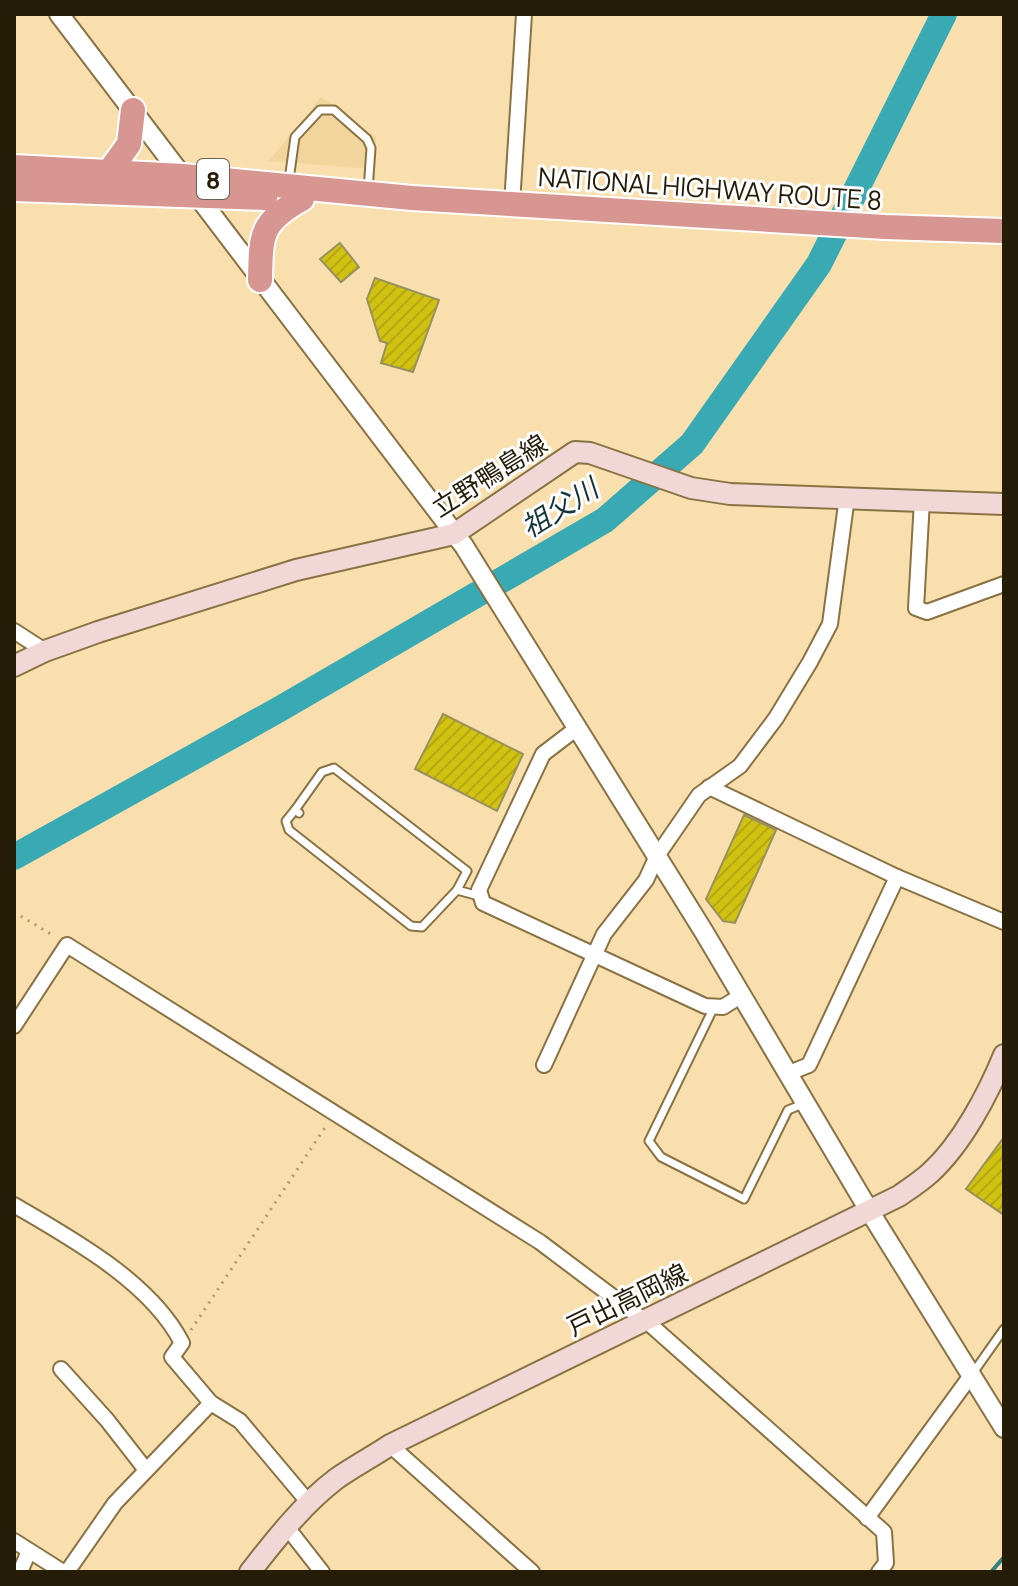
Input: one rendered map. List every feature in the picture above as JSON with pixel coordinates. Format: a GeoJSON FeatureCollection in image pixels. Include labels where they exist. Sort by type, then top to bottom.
{"type":"FeatureCollection","features":[{"type":"Feature","properties":{"kind":"highway"},"geometry":{"type":"LineString","coordinates":[[108,173],[129,144],[133,110]]}},
{"type":"Feature","properties":{"kind":"highway","name":"NATIONAL HIGHWAY ROUTE 8"},"geometry":{"type":"LineString","coordinates":[[14,167],[183,176],[295,192],[885,227],[1004,231]]}},
{"type":"Feature","properties":{"kind":"highway","name":"NATIONAL HIGHWAY ROUTE 8"},"geometry":{"type":"LineString","coordinates":[[14,189],[200,197],[295,192],[412,198]]}},
{"type":"Feature","properties":{"kind":"highway"},"geometry":{"type":"LineString","coordinates":[[260,280],[261,250],[266,230],[295,192]]}},
{"type":"Feature","properties":{"kind":"main road","name":"立野鴨島線"},"geometry":{"type":"LineString","coordinates":[[14,666],[45,651],[296,570],[459,540],[575,452],[590,453],[691,488],[730,494],[1004,504]]}},
{"type":"Feature","properties":{"kind":"main road","name":"戸出高岡線"},"geometry":{"type":"LineString","coordinates":[[250,1572],[286,1526],[309,1503],[336,1479],[390,1445],[899,1196],[931,1172],[968,1125],[991,1088],[1004,1055]]}},
{"type":"Feature","properties":{"kind":"street"},"geometry":{"type":"LineString","coordinates":[[59,14],[459,540],[657,856],[870,1212],[1004,1428]]}},
{"type":"Feature","properties":{"kind":"street"},"geometry":{"type":"LineString","coordinates":[[512,204],[524,14]]}},
{"type":"Feature","properties":{"kind":"street"},"geometry":{"type":"LineString","coordinates":[[544,1065],[555,1052],[604,934],[646,880],[657,856],[699,795],[740,766],[776,718],[810,662],[830,624],[847,497]]}},
{"type":"Feature","properties":{"kind":"street"},"geometry":{"type":"LineString","coordinates":[[922,500],[916,608],[927,612],[1004,584]]}},
{"type":"Feature","properties":{"kind":"street"},"geometry":{"type":"LineString","coordinates":[[14,631],[45,651]]}},
{"type":"Feature","properties":{"kind":"street"},"geometry":{"type":"LineString","coordinates":[[577,728],[543,754],[479,890],[483,903],[705,1006],[723,1007],[742,995]]}},
{"type":"Feature","properties":{"kind":"street"},"geometry":{"type":"LineString","coordinates":[[709,787],[897,877],[1004,922]]}},
{"type":"Feature","properties":{"kind":"street"},"geometry":{"type":"LineString","coordinates":[[789,1073],[809,1065],[897,877]]}},
{"type":"Feature","properties":{"kind":"street"},"geometry":{"type":"LineString","coordinates":[[14,1026],[67,945],[540,1242],[643,1319],[884,1532],[886,1563],[879,1572]]}},
{"type":"Feature","properties":{"kind":"street"},"geometry":{"type":"LineString","coordinates":[[14,1205],[126,1278],[172,1322],[182,1343],[172,1357],[211,1403],[240,1421],[309,1503]]}},
{"type":"Feature","properties":{"kind":"street"},"geometry":{"type":"LineString","coordinates":[[61,1369],[146,1470]]}},
{"type":"Feature","properties":{"kind":"street"},"geometry":{"type":"LineString","coordinates":[[867,1518],[972,1374]]}},
{"type":"Feature","properties":{"kind":"street"},"geometry":{"type":"LineString","coordinates":[[14,1541],[65,1572],[115,1503],[211,1403]]}},
{"type":"Feature","properties":{"kind":"street"},"geometry":{"type":"LineString","coordinates":[[390,1445],[532,1572]]}},
{"type":"Feature","properties":{"kind":"street"},"geometry":{"type":"LineString","coordinates":[[286,1526],[322,1572]]}},
{"type":"Feature","properties":{"kind":"street"},"geometry":{"type":"LineString","coordinates":[[20,1572],[29,1551]]}},
{"type":"Feature","properties":{"kind":"lane"},"geometry":{"type":"LineString","coordinates":[[295,192],[291,152],[295,137],[320,110],[334,110],[367,139],[371,148],[368,194]]}},
{"type":"Feature","properties":{"kind":"lane"},"geometry":{"type":"LineString","coordinates":[[334,768],[467,871],[457,890],[428,923],[422,927],[411,926],[289,830],[286,821],[297,811],[322,772],[334,768]]}},
{"type":"Feature","properties":{"kind":"lane"},"geometry":{"type":"LineString","coordinates":[[457,890],[479,896]]}},
{"type":"Feature","properties":{"kind":"lane"},"geometry":{"type":"LineString","coordinates":[[714,1007],[649,1141],[661,1157],[744,1199],[788,1110],[806,1102]]}},
{"type":"Feature","properties":{"kind":"lane"},"geometry":{"type":"LineString","coordinates":[[657,1100],[667,1105]]}},
{"type":"Feature","properties":{"kind":"lane"},"geometry":{"type":"LineString","coordinates":[[972,1374],[1004,1329]]}},
{"type":"Feature","properties":{"kind":"path"},"geometry":{"type":"LineString","coordinates":[[14,912],[67,945]]}},
{"type":"Feature","properties":{"kind":"path"},"geometry":{"type":"LineString","coordinates":[[182,1343],[334,1113]]}},
{"type":"Feature","properties":{"kind":"shaded area"},"geometry":{"type":"Polygon","coordinates":[[[321,97],[376,137],[374,169],[269,161],[321,97]]]}},
{"type":"Feature","properties":{"kind":"building"},"geometry":{"type":"Polygon","coordinates":[[[340,243],[359,267],[341,282],[320,259],[340,243]]]}},
{"type":"Feature","properties":{"kind":"building"},"geometry":{"type":"Polygon","coordinates":[[[375,278],[439,300],[413,372],[381,363],[387,343],[380,341],[367,299],[375,278]]]}},
{"type":"Feature","properties":{"kind":"building"},"geometry":{"type":"Polygon","coordinates":[[[443,714],[523,754],[497,811],[415,769],[443,714]]]}},
{"type":"Feature","properties":{"kind":"building"},"geometry":{"type":"Polygon","coordinates":[[[744,815],[776,830],[735,923],[723,921],[706,899],[744,815]]]}},
{"type":"Feature","properties":{"kind":"building"},"geometry":{"type":"Polygon","coordinates":[[[1004,1137],[1004,1215],[966,1189],[1004,1137]]]}},
{"type":"Feature","properties":{"kind":"waterway","name":"祖父川"},"geometry":{"type":"LineString","coordinates":[[14,857],[278,710],[605,520],[692,444],[819,264],[944,14]]}},
{"type":"Feature","properties":{"kind":"waterway"},"geometry":{"type":"LineString","coordinates":[[991,1572],[1004,1557]]}}]}
